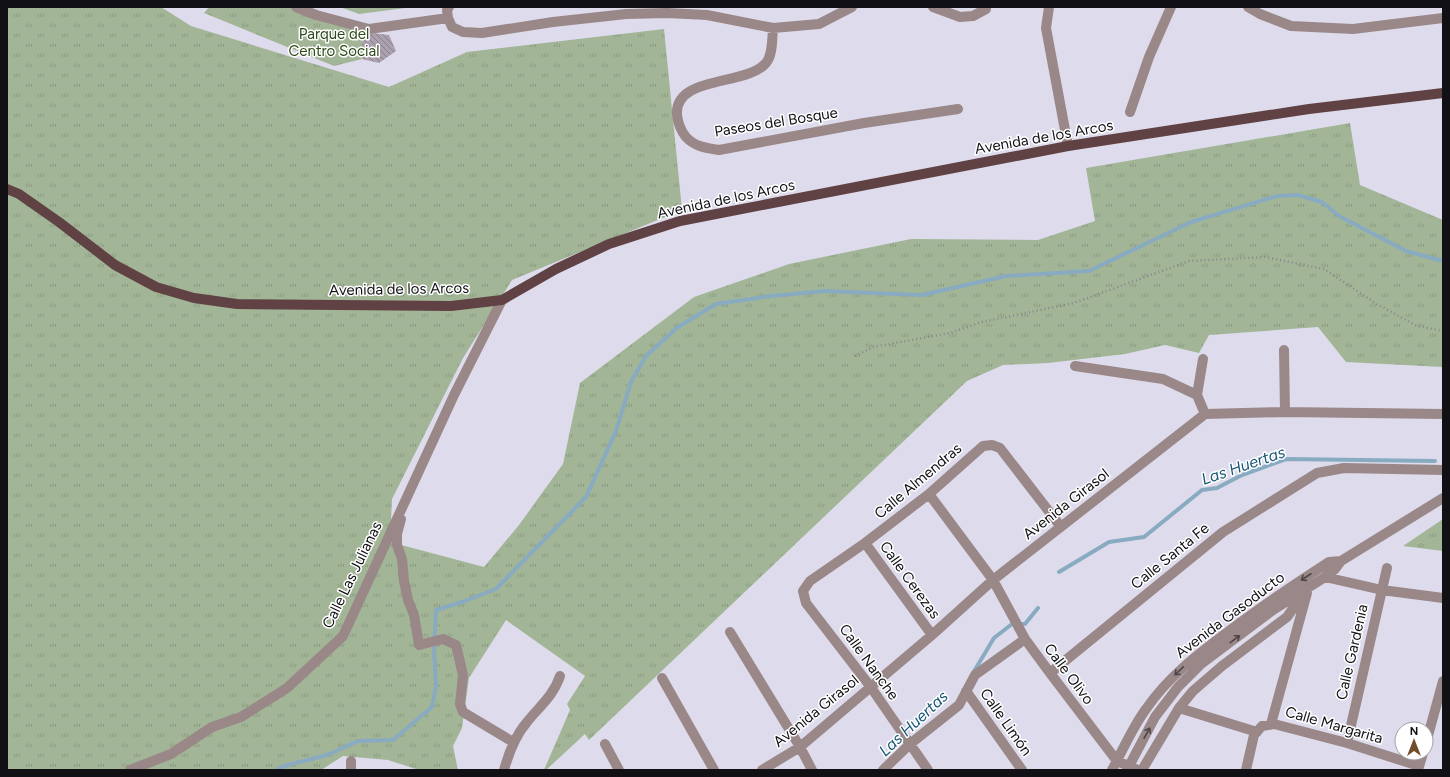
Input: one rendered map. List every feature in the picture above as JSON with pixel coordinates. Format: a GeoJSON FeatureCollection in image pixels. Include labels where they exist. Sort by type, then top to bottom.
{"type":"FeatureCollection","features":[{"type":"Feature","properties":{"kind":"main road","name":"Avenida de los Arcos"},"geometry":{"type":"LineString","coordinates":[[7,189],[19,194],[59,222],[115,265],[156,287],[194,298],[237,304],[451,306],[502,300],[556,269],[609,244],[680,221],[1068,146],[1309,109],[1443,93]]}},
{"type":"Feature","properties":{"kind":"street"},"geometry":{"type":"LineString","coordinates":[[296,7],[316,15],[369,28],[448,18]]}},
{"type":"Feature","properties":{"kind":"street"},"geometry":{"type":"LineString","coordinates":[[449,7],[448,18],[452,27],[463,32],[482,33],[553,22],[626,14],[660,13],[707,15],[773,28],[819,24],[852,7]]}},
{"type":"Feature","properties":{"kind":"street"},"geometry":{"type":"LineString","coordinates":[[934,7],[960,16],[973,16],[986,9],[986,7]]}},
{"type":"Feature","properties":{"kind":"street"},"geometry":{"type":"LineString","coordinates":[[1049,7],[1046,28],[1068,146]]}},
{"type":"Feature","properties":{"kind":"street"},"geometry":{"type":"LineString","coordinates":[[1130,112],[1149,57],[1170,7]]}},
{"type":"Feature","properties":{"kind":"street"},"geometry":{"type":"LineString","coordinates":[[1248,7],[1260,14],[1291,26],[1352,29],[1443,18]]}},
{"type":"Feature","properties":{"kind":"street","name":"Paseos del Bosque"},"geometry":{"type":"LineString","coordinates":[[773,28],[770,52],[766,63],[754,71],[703,86],[685,94],[678,104],[677,114],[679,127],[687,138],[701,148],[719,150],[864,123],[958,109]]}},
{"type":"Feature","properties":{"kind":"street","name":"Calle Las Julianas"},"geometry":{"type":"LineString","coordinates":[[130,770],[171,754],[212,727],[241,717],[287,688],[342,636],[454,394],[502,300]]}},
{"type":"Feature","properties":{"kind":"street"},"geometry":{"type":"LineString","coordinates":[[1284,350],[1285,412]]}},
{"type":"Feature","properties":{"kind":"street"},"geometry":{"type":"LineString","coordinates":[[1203,359],[1197,395],[1205,414],[1285,412],[1443,414]]}},
{"type":"Feature","properties":{"kind":"street"},"geometry":{"type":"LineString","coordinates":[[1075,366],[1164,379],[1197,395]]}},
{"type":"Feature","properties":{"kind":"street","name":"Avenida Girasol"},"geometry":{"type":"LineString","coordinates":[[762,770],[800,747],[870,686],[932,635],[993,580],[1205,414]]}},
{"type":"Feature","properties":{"kind":"street","name":"Calle Almendras"},"geometry":{"type":"LineString","coordinates":[[803,591],[810,581],[865,543],[929,494],[983,446],[992,445],[1000,448],[1061,527]]}},
{"type":"Feature","properties":{"kind":"street","name":"Calle Santa Fe"},"geometry":{"type":"LineString","coordinates":[[1050,673],[1223,532],[1317,473],[1344,468],[1443,470]]}},
{"type":"Feature","properties":{"kind":"street","name":"Calle Olivo"},"geometry":{"type":"LineString","coordinates":[[929,494],[993,580],[1023,636],[1114,766],[1131,769]]}},
{"type":"Feature","properties":{"kind":"street"},"geometry":{"type":"LineString","coordinates":[[406,497],[397,534],[402,559],[404,581],[414,615],[419,645],[441,639],[456,645],[463,675],[460,704],[463,712],[513,742]]}},
{"type":"Feature","properties":{"kind":"street","name":"Avenida Gasoducto"},"geometry":{"type":"LineString","coordinates":[[1131,769],[1155,717],[1178,687],[1201,664],[1273,610],[1325,577],[1335,569],[1341,561],[1443,498]]}},
{"type":"Feature","properties":{"kind":"street","name":"Calle Cerezas"},"geometry":{"type":"LineString","coordinates":[[865,543],[932,635]]}},
{"type":"Feature","properties":{"kind":"street","name":"Avenida Gasoducto"},"geometry":{"type":"LineString","coordinates":[[1114,766],[1146,709],[1171,678],[1194,657],[1267,602],[1329,562],[1341,561]]}},
{"type":"Feature","properties":{"kind":"street","name":"Calle Gardenia"},"geometry":{"type":"LineString","coordinates":[[1347,743],[1387,568]]}},
{"type":"Feature","properties":{"kind":"street"},"geometry":{"type":"LineString","coordinates":[[1325,577],[1382,590],[1443,598]]}},
{"type":"Feature","properties":{"kind":"street"},"geometry":{"type":"LineString","coordinates":[[1142,770],[1179,708],[1193,691],[1222,666],[1287,616],[1308,588]]}},
{"type":"Feature","properties":{"kind":"street"},"geometry":{"type":"LineString","coordinates":[[1246,770],[1254,735],[1263,727],[1308,588]]}},
{"type":"Feature","properties":{"kind":"street","name":"Calle Nanche"},"geometry":{"type":"LineString","coordinates":[[803,591],[806,603],[870,686],[928,770]]}},
{"type":"Feature","properties":{"kind":"street"},"geometry":{"type":"LineString","coordinates":[[730,632],[800,747],[812,770]]}},
{"type":"Feature","properties":{"kind":"street"},"geometry":{"type":"LineString","coordinates":[[883,770],[909,744],[959,705],[975,675],[1023,636]]}},
{"type":"Feature","properties":{"kind":"street"},"geometry":{"type":"LineString","coordinates":[[504,770],[513,742],[526,723],[551,693],[560,676]]}},
{"type":"Feature","properties":{"kind":"street"},"geometry":{"type":"LineString","coordinates":[[662,678],[714,770]]}},
{"type":"Feature","properties":{"kind":"street"},"geometry":{"type":"LineString","coordinates":[[1432,721],[1443,681]]}},
{"type":"Feature","properties":{"kind":"street","name":"Calle Limón"},"geometry":{"type":"LineString","coordinates":[[966,692],[1022,770]]}},
{"type":"Feature","properties":{"kind":"street","name":"Calle Margarita"},"geometry":{"type":"LineString","coordinates":[[1179,708],[1263,727],[1347,743],[1419,768]]}},
{"type":"Feature","properties":{"kind":"street"},"geometry":{"type":"LineString","coordinates":[[605,744],[619,770]]}},
{"type":"Feature","properties":{"kind":"path"},"geometry":{"type":"LineString","coordinates":[[855,356],[873,347],[950,333],[982,322],[1074,303],[1189,261],[1265,258],[1324,269],[1375,303],[1417,326],[1443,331]]}},
{"type":"Feature","properties":{"kind":"green space"},"geometry":{"type":"Polygon","coordinates":[[[7,7],[161,7],[191,26],[389,87],[467,52],[664,29],[682,210],[512,280],[463,358],[392,499],[390,542],[484,567],[519,525],[563,464],[580,383],[694,297],[789,264],[911,239],[1038,240],[1095,221],[1086,168],[1350,123],[1360,185],[1443,220],[1443,367],[1346,362],[1318,327],[1209,335],[1199,353],[1165,345],[1125,354],[1048,363],[1003,365],[967,381],[589,740],[585,734],[546,770],[544,770],[570,710],[567,704],[585,676],[506,620],[469,678],[462,728],[453,746],[458,770],[419,770],[388,760],[343,756],[321,770],[7,770],[7,7]]]}},
{"type":"Feature","properties":{"kind":"green space","name":"Parque del Centro Social"},"geometry":{"type":"Polygon","coordinates":[[[209,7],[299,7],[372,33],[362,42],[362,59],[334,66],[204,13],[209,7]]]}},
{"type":"Feature","properties":{"kind":"green space"},"geometry":{"type":"Polygon","coordinates":[[[340,7],[413,7],[359,14],[340,7]]]}},
{"type":"Feature","properties":{"kind":"green space"},"geometry":{"type":"Polygon","coordinates":[[[1443,519],[1443,551],[1403,546],[1443,519]]]}},
{"type":"Feature","properties":{"kind":"building"},"geometry":{"type":"Polygon","coordinates":[[[372,33],[389,35],[396,51],[379,63],[362,59],[362,42],[372,33]]]}},
{"type":"Feature","properties":{"kind":"waterway"},"geometry":{"type":"LineString","coordinates":[[276,770],[284,766],[327,755],[358,741],[393,740],[432,707],[436,686],[434,649],[436,610],[496,589],[586,497],[616,431],[631,382],[646,356],[678,327],[716,304],[771,296],[825,291],[922,295],[1006,276],[1089,271],[1191,222],[1277,196],[1298,195],[1322,202],[1339,216],[1406,251],[1443,261]]}},
{"type":"Feature","properties":{"kind":"waterway","name":"Las Huertas"},"geometry":{"type":"LineString","coordinates":[[1059,572],[1109,542],[1144,537],[1202,490],[1217,488],[1242,475],[1286,459],[1435,461]]}},
{"type":"Feature","properties":{"kind":"waterway","name":"Las Huertas"},"geometry":{"type":"LineString","coordinates":[[973,673],[994,638],[1012,624],[1025,624],[1038,608]]}}]}
